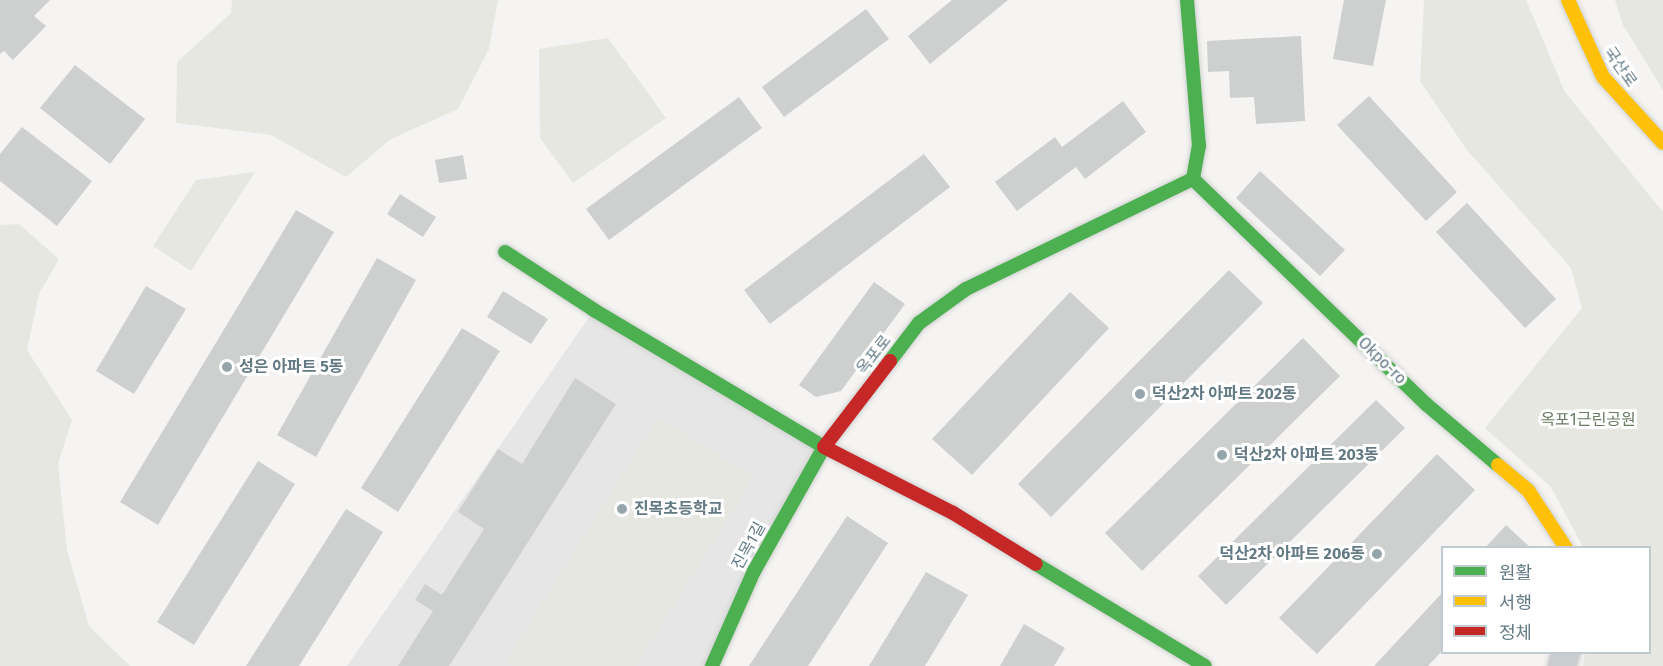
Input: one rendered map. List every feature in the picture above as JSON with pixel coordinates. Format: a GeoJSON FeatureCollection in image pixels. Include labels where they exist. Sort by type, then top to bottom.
{"type":"FeatureCollection","features":[{"type":"Feature","properties":{"kind":"street"},"geometry":{"type":"LineString","coordinates":[[1187,0],[1199,146],[1192,179]]}},
{"type":"Feature","properties":{"kind":"street","name":"국산로"},"geometry":{"type":"LineString","coordinates":[[1568,0],[1603,77],[1663,143]]}},
{"type":"Feature","properties":{"kind":"street","name":"옥포로"},"geometry":{"type":"LineString","coordinates":[[824,447],[919,323],[966,289],[1192,179]]}},
{"type":"Feature","properties":{"kind":"street","name":"Okpo-ro"},"geometry":{"type":"LineString","coordinates":[[1192,179],[1426,404],[1528,490],[1565,546]]}},
{"type":"Feature","properties":{"kind":"street"},"geometry":{"type":"LineString","coordinates":[[505,252],[594,310],[776,415],[824,447],[953,513],[1205,666]]}},
{"type":"Feature","properties":{"kind":"street","name":"진목1길"},"geometry":{"type":"LineString","coordinates":[[712,666],[754,571],[824,447]]}},
{"type":"Feature","properties":{"kind":"shaded area","name":"진목초등학교"},"geometry":{"type":"Polygon","coordinates":[[[594,310],[824,447],[712,666],[347,666],[594,310]]]}},
{"type":"Feature","properties":{"kind":"green space"},"geometry":{"type":"Polygon","coordinates":[[[232,0],[498,0],[489,49],[458,109],[391,139],[346,177],[271,135],[176,123],[177,62],[231,13],[232,0]]]}},
{"type":"Feature","properties":{"kind":"green space","name":"옥포1근린공원"},"geometry":{"type":"Polygon","coordinates":[[[1424,0],[1526,0],[1565,92],[1663,212],[1663,666],[1583,666],[1585,654],[1651,654],[1651,546],[1582,546],[1551,487],[1485,428],[1582,308],[1571,268],[1467,150],[1420,81],[1424,0]]]}},
{"type":"Feature","properties":{"kind":"green space"},"geometry":{"type":"Polygon","coordinates":[[[1615,0],[1663,0],[1663,90],[1623,25],[1615,0]]]}},
{"type":"Feature","properties":{"kind":"green space"},"geometry":{"type":"Polygon","coordinates":[[[608,38],[666,118],[573,183],[540,138],[539,49],[608,38]]]}},
{"type":"Feature","properties":{"kind":"green space"},"geometry":{"type":"Polygon","coordinates":[[[255,172],[191,271],[153,246],[196,180],[255,172]]]}},
{"type":"Feature","properties":{"kind":"green space"},"geometry":{"type":"Polygon","coordinates":[[[19,224],[59,259],[39,294],[27,350],[72,420],[58,464],[67,550],[89,626],[130,666],[0,666],[0,225],[19,224]]]}},
{"type":"Feature","properties":{"kind":"green space"},"geometry":{"type":"Polygon","coordinates":[[[658,417],[754,477],[636,666],[514,666],[506,661],[658,417]]]}},
{"type":"Feature","properties":{"kind":"building"},"geometry":{"type":"Polygon","coordinates":[[[0,0],[50,0],[34,16],[46,26],[13,60],[4,51],[0,54],[0,0]]]}},
{"type":"Feature","properties":{"kind":"building"},"geometry":{"type":"Polygon","coordinates":[[[952,0],[1008,0],[930,64],[908,36],[952,0]]]}},
{"type":"Feature","properties":{"kind":"building"},"geometry":{"type":"Polygon","coordinates":[[[1344,0],[1386,0],[1373,66],[1333,59],[1344,0]]]}},
{"type":"Feature","properties":{"kind":"building"},"geometry":{"type":"Polygon","coordinates":[[[866,9],[889,39],[784,117],[762,87],[866,9]]]}},
{"type":"Feature","properties":{"kind":"building"},"geometry":{"type":"Polygon","coordinates":[[[1301,36],[1305,121],[1256,124],[1254,97],[1230,98],[1229,71],[1208,72],[1207,41],[1301,36]]]}},
{"type":"Feature","properties":{"kind":"building"},"geometry":{"type":"Polygon","coordinates":[[[75,65],[145,119],[110,164],[40,108],[75,65]]]}},
{"type":"Feature","properties":{"kind":"building"},"geometry":{"type":"Polygon","coordinates":[[[1369,96],[1457,192],[1426,221],[1337,125],[1369,96]]]}},
{"type":"Feature","properties":{"kind":"building"},"geometry":{"type":"Polygon","coordinates":[[[739,97],[762,128],[609,240],[586,209],[739,97]]]}},
{"type":"Feature","properties":{"kind":"building"},"geometry":{"type":"Polygon","coordinates":[[[1123,101],[1146,132],[1085,179],[1076,167],[1017,211],[995,182],[1055,137],[1062,147],[1123,101]]]}},
{"type":"Feature","properties":{"kind":"building"},"geometry":{"type":"Polygon","coordinates":[[[22,127],[92,181],[57,226],[0,181],[0,154],[22,127]]]}},
{"type":"Feature","properties":{"kind":"building"},"geometry":{"type":"Polygon","coordinates":[[[924,154],[950,187],[770,324],[744,290],[924,154]]]}},
{"type":"Feature","properties":{"kind":"building"},"geometry":{"type":"Polygon","coordinates":[[[463,155],[467,179],[439,183],[435,160],[463,155]]]}},
{"type":"Feature","properties":{"kind":"building"},"geometry":{"type":"Polygon","coordinates":[[[1260,171],[1345,250],[1320,276],[1236,198],[1260,171]]]}},
{"type":"Feature","properties":{"kind":"building"},"geometry":{"type":"Polygon","coordinates":[[[400,194],[436,217],[423,237],[387,214],[400,194]]]}},
{"type":"Feature","properties":{"kind":"building"},"geometry":{"type":"Polygon","coordinates":[[[1467,203],[1556,299],[1525,328],[1436,232],[1467,203]]]}},
{"type":"Feature","properties":{"kind":"building","name":"성은 아파트 5동"},"geometry":{"type":"Polygon","coordinates":[[[296,210],[334,232],[158,525],[120,502],[296,210]]]}},
{"type":"Feature","properties":{"kind":"building"},"geometry":{"type":"Polygon","coordinates":[[[377,258],[416,280],[316,457],[277,435],[377,258]]]}},
{"type":"Feature","properties":{"kind":"building","name":"덕산2차 아파트 202동"},"geometry":{"type":"Polygon","coordinates":[[[1229,270],[1263,303],[1051,517],[1018,484],[1229,270]]]}},
{"type":"Feature","properties":{"kind":"building"},"geometry":{"type":"Polygon","coordinates":[[[874,282],[905,304],[841,391],[816,397],[799,385],[874,282]]]}},
{"type":"Feature","properties":{"kind":"building"},"geometry":{"type":"Polygon","coordinates":[[[146,286],[186,309],[134,394],[96,371],[146,286]]]}},
{"type":"Feature","properties":{"kind":"building"},"geometry":{"type":"Polygon","coordinates":[[[503,291],[548,319],[531,344],[487,317],[503,291]]]}},
{"type":"Feature","properties":{"kind":"building"},"geometry":{"type":"Polygon","coordinates":[[[1070,292],[1109,328],[972,475],[932,439],[1070,292]]]}},
{"type":"Feature","properties":{"kind":"building"},"geometry":{"type":"Polygon","coordinates":[[[462,328],[500,351],[398,512],[361,488],[462,328]]]}},
{"type":"Feature","properties":{"kind":"building","name":"덕산2차 아파트 203동"},"geometry":{"type":"Polygon","coordinates":[[[1303,338],[1340,376],[1142,571],[1105,533],[1303,338]]]}},
{"type":"Feature","properties":{"kind":"building"},"geometry":{"type":"Polygon","coordinates":[[[575,378],[616,404],[449,666],[398,666],[433,611],[415,600],[425,584],[442,595],[484,529],[458,512],[498,449],[522,464],[575,378]]]}},
{"type":"Feature","properties":{"kind":"building"},"geometry":{"type":"Polygon","coordinates":[[[1376,400],[1405,428],[1226,605],[1198,576],[1376,400]]]}},
{"type":"Feature","properties":{"kind":"building","name":"덕산2차 아파트 206동"},"geometry":{"type":"Polygon","coordinates":[[[1437,454],[1475,490],[1317,654],[1279,618],[1437,454]]]}},
{"type":"Feature","properties":{"kind":"building"},"geometry":{"type":"Polygon","coordinates":[[[258,461],[295,484],[194,645],[157,622],[258,461]]]}},
{"type":"Feature","properties":{"kind":"building"},"geometry":{"type":"Polygon","coordinates":[[[346,509],[383,532],[299,666],[246,666],[346,509]]]}},
{"type":"Feature","properties":{"kind":"building"},"geometry":{"type":"Polygon","coordinates":[[[847,516],[888,543],[808,666],[749,666],[847,516]]]}},
{"type":"Feature","properties":{"kind":"building"},"geometry":{"type":"Polygon","coordinates":[[[1506,525],[1529,546],[1487,546],[1506,525]]]}},
{"type":"Feature","properties":{"kind":"building"},"geometry":{"type":"Polygon","coordinates":[[[926,572],[968,595],[925,666],[869,666],[926,572]]]}},
{"type":"Feature","properties":{"kind":"building"},"geometry":{"type":"Polygon","coordinates":[[[1441,594],[1441,652],[1428,666],[1374,666],[1441,594]]]}},
{"type":"Feature","properties":{"kind":"building"},"geometry":{"type":"Polygon","coordinates":[[[1024,624],[1065,648],[1054,666],[1000,666],[1024,624]]]}},
{"type":"Feature","properties":{"kind":"traffic: fast"},"geometry":{"type":"LineString","coordinates":[[890,361],[919,323],[966,289],[1193,179],[1199,146],[1187,0]]}},
{"type":"Feature","properties":{"kind":"traffic: fast"},"geometry":{"type":"LineString","coordinates":[[1193,179],[1426,404],[1498,465]]}},
{"type":"Feature","properties":{"kind":"traffic: fast"},"geometry":{"type":"LineString","coordinates":[[505,252],[594,310],[824,447],[754,571],[712,666]]}},
{"type":"Feature","properties":{"kind":"traffic: fast"},"geometry":{"type":"LineString","coordinates":[[1036,564],[1205,666]]}},
{"type":"Feature","properties":{"kind":"traffic: slow"},"geometry":{"type":"LineString","coordinates":[[1568,0],[1603,77],[1663,143]]}},
{"type":"Feature","properties":{"kind":"traffic: slow"},"geometry":{"type":"LineString","coordinates":[[1498,465],[1528,490],[1565,546]]}},
{"type":"Feature","properties":{"kind":"traffic: jam"},"geometry":{"type":"LineString","coordinates":[[890,361],[824,447],[953,513],[1036,564]]}},
{"type":"Feature","properties":{"kind":"place","name":"성은 아파트 5동"},"geometry":{"type":"Point","coordinates":[227,367]}},
{"type":"Feature","properties":{"kind":"place","name":"덕산2차 아파트 202동"},"geometry":{"type":"Point","coordinates":[1140,394]}},
{"type":"Feature","properties":{"kind":"place","name":"덕산2차 아파트 203동"},"geometry":{"type":"Point","coordinates":[1222,455]}},
{"type":"Feature","properties":{"kind":"place","name":"진목초등학교"},"geometry":{"type":"Point","coordinates":[622,509]}},
{"type":"Feature","properties":{"kind":"place","name":"덕산2차 아파트 206동"},"geometry":{"type":"Point","coordinates":[1377,554]}}]}
